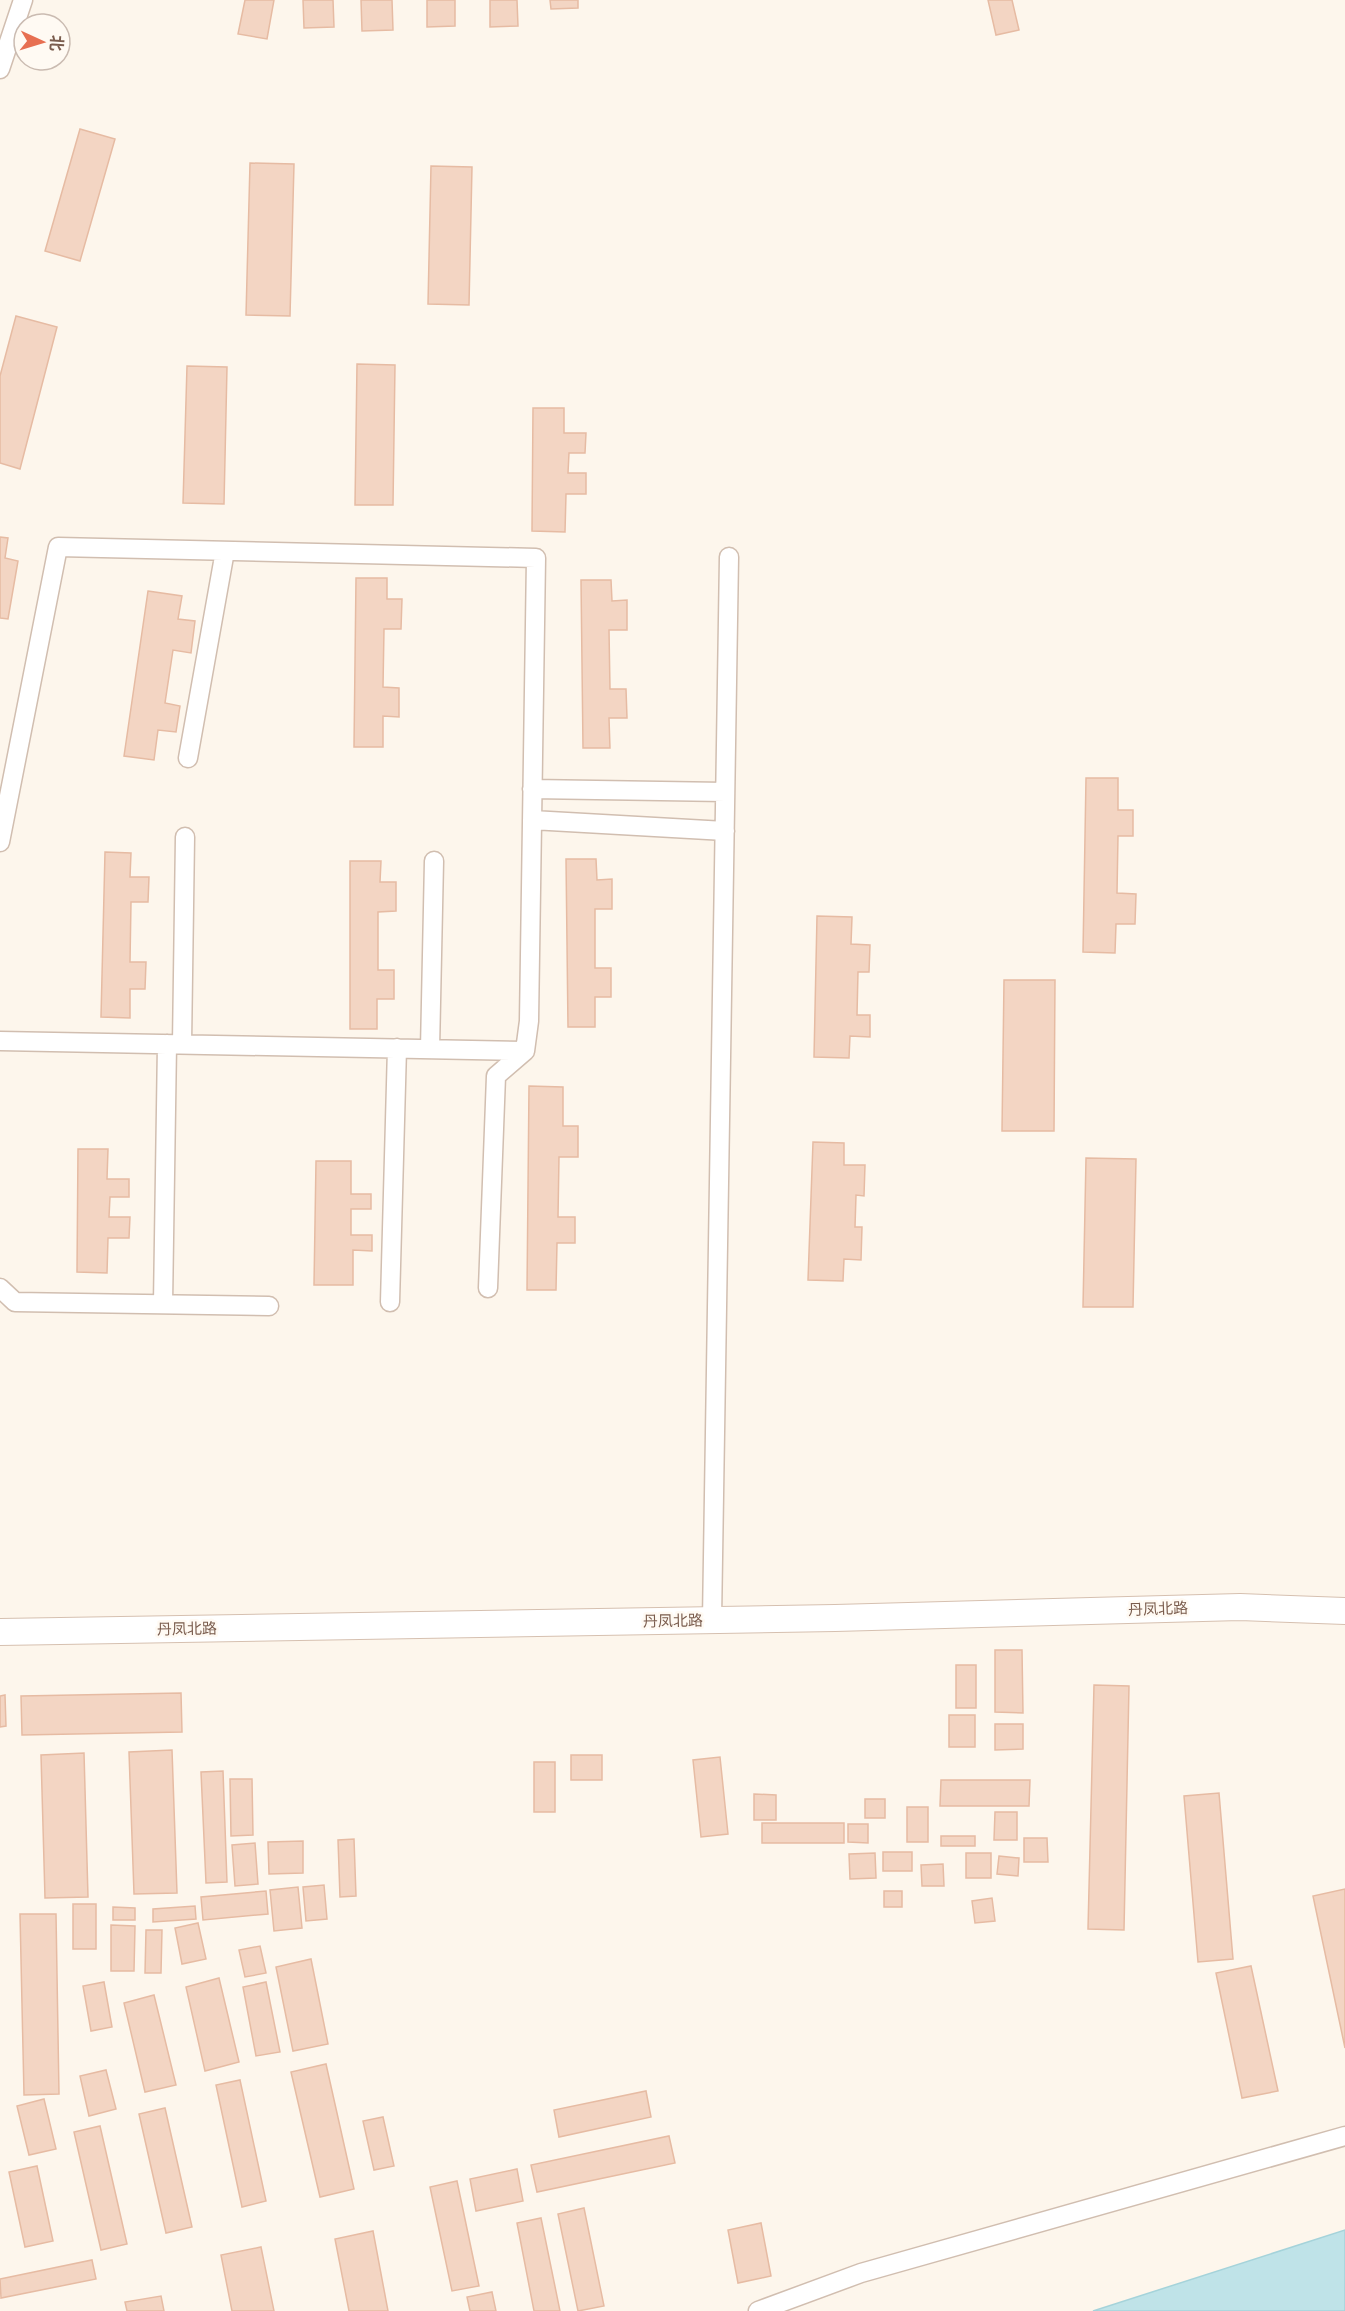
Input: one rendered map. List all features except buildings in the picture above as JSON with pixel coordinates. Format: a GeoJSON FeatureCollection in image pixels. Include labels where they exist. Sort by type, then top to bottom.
{"type":"FeatureCollection","features":[{"type":"Feature","properties":{"kind":"main road","name":"丹凤北路"},"geometry":{"type":"LineString","coordinates":[[0,1632],[712,1620],[1240,1606],[1345,1611]]}},
{"type":"Feature","properties":{"kind":"street"},"geometry":{"type":"LineString","coordinates":[[0,69],[22,0]]}},
{"type":"Feature","properties":{"kind":"street"},"geometry":{"type":"LineString","coordinates":[[0,842],[5,798],[58,547],[536,558],[529,1021],[525,1051],[496,1076],[488,1288]]}},
{"type":"Feature","properties":{"kind":"street"},"geometry":{"type":"LineString","coordinates":[[188,758],[225,551]]}},
{"type":"Feature","properties":{"kind":"street"},"geometry":{"type":"LineString","coordinates":[[712,1620],[729,557]]}},
{"type":"Feature","properties":{"kind":"street"},"geometry":{"type":"LineString","coordinates":[[532,789],[725,792]]}},
{"type":"Feature","properties":{"kind":"street"},"geometry":{"type":"LineString","coordinates":[[532,820],[725,831]]}},
{"type":"Feature","properties":{"kind":"street"},"geometry":{"type":"LineString","coordinates":[[163,1304],[185,837]]}},
{"type":"Feature","properties":{"kind":"street"},"geometry":{"type":"LineString","coordinates":[[430,1049],[434,861]]}},
{"type":"Feature","properties":{"kind":"street"},"geometry":{"type":"LineString","coordinates":[[0,1041],[525,1051]]}},
{"type":"Feature","properties":{"kind":"street"},"geometry":{"type":"LineString","coordinates":[[390,1302],[397,1048]]}},
{"type":"Feature","properties":{"kind":"street"},"geometry":{"type":"LineString","coordinates":[[0,1288],[15,1302],[269,1306]]}},
{"type":"Feature","properties":{"kind":"street"},"geometry":{"type":"LineString","coordinates":[[758,2311],[861,2273],[1345,2136]]}},
{"type":"Feature","properties":{"kind":"water"},"geometry":{"type":"Polygon","coordinates":[[[1345,2230],[1345,2311],[1093,2311],[1345,2230]]]}}]}
